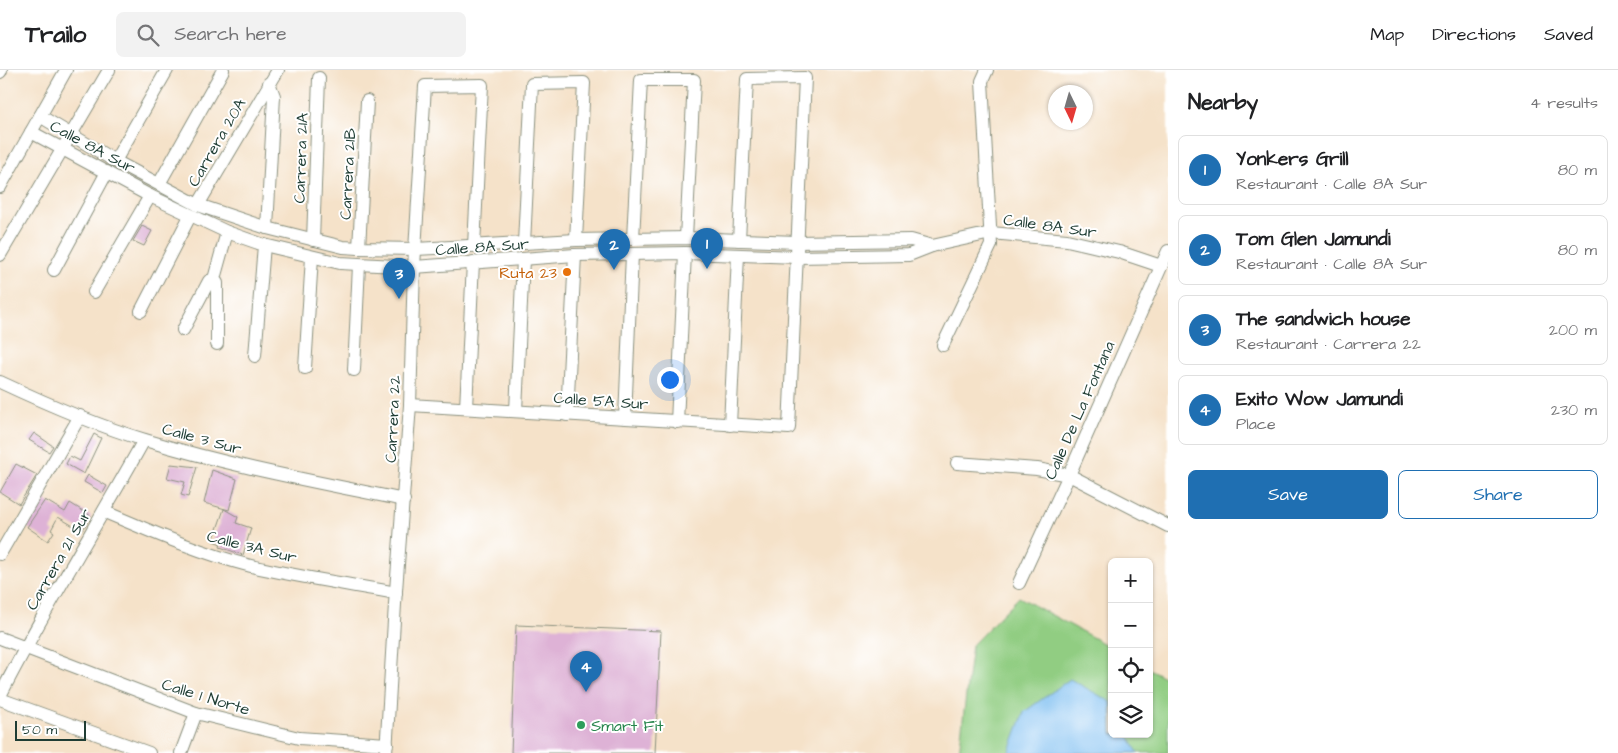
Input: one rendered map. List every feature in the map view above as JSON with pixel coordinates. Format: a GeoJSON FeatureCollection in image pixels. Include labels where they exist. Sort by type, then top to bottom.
{"type":"FeatureCollection","features":[{"type":"Feature","properties":{"kind":"street"},"geometry":{"type":"LineString","coordinates":[[0,187],[66,70]]}},
{"type":"Feature","properties":{"kind":"street"},"geometry":{"type":"LineString","coordinates":[[0,255],[109,70]]}},
{"type":"Feature","properties":{"kind":"street"},"geometry":{"type":"LineString","coordinates":[[115,161],[167,70]]}},
{"type":"Feature","properties":{"kind":"street"},"geometry":{"type":"LineString","coordinates":[[159,184],[223,70]]}},
{"type":"Feature","properties":{"kind":"street","name":"Carrera 20A"},"geometry":{"type":"LineString","coordinates":[[141,311],[194,211],[278,70]]}},
{"type":"Feature","properties":{"kind":"street"},"geometry":{"type":"LineString","coordinates":[[943,345],[991,245],[982,81],[987,70]]}},
{"type":"Feature","properties":{"kind":"street","name":"Carrera 21A"},"geometry":{"type":"LineString","coordinates":[[313,240],[319,78]]}},
{"type":"Feature","properties":{"kind":"street"},"geometry":{"type":"LineString","coordinates":[[739,240],[747,79],[805,78],[797,257]]}},
{"type":"Feature","properties":{"kind":"street"},"geometry":{"type":"LineString","coordinates":[[633,239],[640,80],[694,80],[686,238]]}},
{"type":"Feature","properties":{"kind":"street"},"geometry":{"type":"LineString","coordinates":[[267,228],[274,96],[269,83]]}},
{"type":"Feature","properties":{"kind":"street"},"geometry":{"type":"LineString","coordinates":[[524,243],[532,84],[584,83],[576,240]]}},
{"type":"Feature","properties":{"kind":"street","name":"Carrera 22"},"geometry":{"type":"LineString","coordinates":[[387,748],[410,405],[414,267],[425,86],[482,85],[474,246]]}},
{"type":"Feature","properties":{"kind":"street","name":"Carrera 21B"},"geometry":{"type":"LineString","coordinates":[[359,248],[367,101]]}},
{"type":"Feature","properties":{"kind":"street","name":"Calle 8A Sur"},"geometry":{"type":"LineString","coordinates":[[40,116],[115,161],[159,184],[194,211],[228,232],[264,245],[340,263],[414,267],[576,255],[685,252],[797,257],[909,255],[932,246],[991,233],[1067,240],[1119,252],[1161,266]]}},
{"type":"Feature","properties":{"kind":"street","name":"Calle 8A Sur"},"geometry":{"type":"LineString","coordinates":[[31,132],[150,196],[194,211],[313,240],[359,248],[416,249],[576,240],[686,238],[797,242],[911,240],[932,246]]}},
{"type":"Feature","properties":{"kind":"street"},"geometry":{"type":"LineString","coordinates":[[54,270],[107,172]]}},
{"type":"Feature","properties":{"kind":"street"},"geometry":{"type":"LineString","coordinates":[[94,292],[150,196]]}},
{"type":"Feature","properties":{"kind":"street"},"geometry":{"type":"LineString","coordinates":[[217,344],[217,283],[214,279],[228,232]]}},
{"type":"Feature","properties":{"kind":"street"},"geometry":{"type":"LineString","coordinates":[[255,356],[264,245]]}},
{"type":"Feature","properties":{"kind":"street","name":"Calle De La Fontana"},"geometry":{"type":"LineString","coordinates":[[1019,583],[1168,251]]}},
{"type":"Feature","properties":{"kind":"street"},"geometry":{"type":"LineString","coordinates":[[677,422],[685,252]]}},
{"type":"Feature","properties":{"kind":"street"},"geometry":{"type":"LineString","coordinates":[[625,418],[632,254]]}},
{"type":"Feature","properties":{"kind":"street"},"geometry":{"type":"LineString","coordinates":[[730,425],[738,254]]}},
{"type":"Feature","properties":{"kind":"street"},"geometry":{"type":"LineString","coordinates":[[567,415],[576,255]]}},
{"type":"Feature","properties":{"kind":"street"},"geometry":{"type":"LineString","coordinates":[[305,368],[312,257]]}},
{"type":"Feature","properties":{"kind":"street","name":"Calle 5A Sur"},"geometry":{"type":"LineString","coordinates":[[410,405],[789,428],[797,257]]}},
{"type":"Feature","properties":{"kind":"street"},"geometry":{"type":"LineString","coordinates":[[516,412],[523,259]]}},
{"type":"Feature","properties":{"kind":"street"},"geometry":{"type":"LineString","coordinates":[[466,408],[473,262]]}},
{"type":"Feature","properties":{"kind":"street"},"geometry":{"type":"LineString","coordinates":[[354,370],[359,265]]}},
{"type":"Feature","properties":{"kind":"street"},"geometry":{"type":"LineString","coordinates":[[183,330],[209,281],[214,279]]}},
{"type":"Feature","properties":{"kind":"street","name":"Calle 3 Sur"},"geometry":{"type":"LineString","coordinates":[[0,382],[80,416],[144,440],[262,471],[404,500]]}},
{"type":"Feature","properties":{"kind":"street"},"geometry":{"type":"LineString","coordinates":[[0,554],[80,416]]}},
{"type":"Feature","properties":{"kind":"street","name":"Carrera 21 Sur"},"geometry":{"type":"LineString","coordinates":[[0,697],[24,649],[105,512],[144,440]]}},
{"type":"Feature","properties":{"kind":"street"},"geometry":{"type":"LineString","coordinates":[[957,463],[1037,469],[1069,475],[1168,526]]}},
{"type":"Feature","properties":{"kind":"street","name":"Calle 3A Sur"},"geometry":{"type":"LineString","coordinates":[[105,512],[159,535],[235,562],[396,593]]}},
{"type":"Feature","properties":{"kind":"street","name":"Calle 1 Norte"},"geometry":{"type":"LineString","coordinates":[[0,638],[24,649],[196,713],[299,738],[387,748]]}},
{"type":"Feature","properties":{"kind":"street"},"geometry":{"type":"LineString","coordinates":[[0,697],[149,753]]}},
{"type":"Feature","properties":{"kind":"street"},"geometry":{"type":"LineString","coordinates":[[182,753],[196,713]]}},
{"type":"Feature","properties":{"kind":"green space"},"geometry":{"type":"Polygon","coordinates":[[[1019,597],[1108,646],[1108,738],[1153,738],[1153,671],[1168,679],[1168,753],[959,753],[972,645],[1019,597]]]}},
{"type":"Feature","properties":{"kind":"water"},"geometry":{"type":"Polygon","coordinates":[[[1070,679],[1108,700],[1108,738],[1130,738],[1138,753],[1009,753],[1024,712],[1070,679]]]}},
{"type":"Feature","properties":{"kind":"building"},"geometry":{"type":"Polygon","coordinates":[[[142,226],[152,231],[144,246],[133,241],[142,226]]]}},
{"type":"Feature","properties":{"kind":"building"},"geometry":{"type":"Polygon","coordinates":[[[34,433],[53,446],[49,452],[29,440],[34,433]]]}},
{"type":"Feature","properties":{"kind":"building"},"geometry":{"type":"Polygon","coordinates":[[[94,434],[101,438],[84,474],[66,464],[70,456],[80,461],[94,434]]]}},
{"type":"Feature","properties":{"kind":"building"},"geometry":{"type":"Polygon","coordinates":[[[16,464],[37,475],[19,504],[0,492],[16,464]]]}},
{"type":"Feature","properties":{"kind":"building"},"geometry":{"type":"Polygon","coordinates":[[[171,464],[197,467],[188,497],[181,495],[185,482],[167,478],[171,464]]]}},
{"type":"Feature","properties":{"kind":"building"},"geometry":{"type":"Polygon","coordinates":[[[212,470],[237,479],[229,510],[204,503],[212,470]]]}},
{"type":"Feature","properties":{"kind":"building"},"geometry":{"type":"Polygon","coordinates":[[[88,475],[107,486],[103,493],[84,482],[88,475]]]}},
{"type":"Feature","properties":{"kind":"building"},"geometry":{"type":"Polygon","coordinates":[[[45,500],[65,512],[70,503],[91,516],[82,531],[58,517],[51,530],[54,532],[48,541],[27,527],[45,500]]]}},
{"type":"Feature","properties":{"kind":"building"},"geometry":{"type":"Polygon","coordinates":[[[224,509],[238,517],[236,523],[251,528],[243,555],[220,547],[221,544],[213,541],[224,509]]]}},
{"type":"Feature","properties":{"kind":"building"},"geometry":{"type":"Polygon","coordinates":[[[516,625],[661,631],[655,753],[511,753],[516,625]]]}},
{"type":"Feature","properties":{"kind":"place","name":"Yonkers Grill"},"geometry":{"type":"Point","coordinates":[707,269]}},
{"type":"Feature","properties":{"kind":"place","name":"Tom Glen Jamundi"},"geometry":{"type":"Point","coordinates":[614,270]}},
{"type":"Feature","properties":{"kind":"place","name":"Ruta 23"},"geometry":{"type":"Point","coordinates":[567,272]}},
{"type":"Feature","properties":{"kind":"place","name":"The sandwich house"},"geometry":{"type":"Point","coordinates":[399,299]}},
{"type":"Feature","properties":{"kind":"place","name":"Exito Wow Jamundi"},"geometry":{"type":"Point","coordinates":[586,692]}},
{"type":"Feature","properties":{"kind":"place","name":"Smart Fit"},"geometry":{"type":"Point","coordinates":[581,725]}}]}
